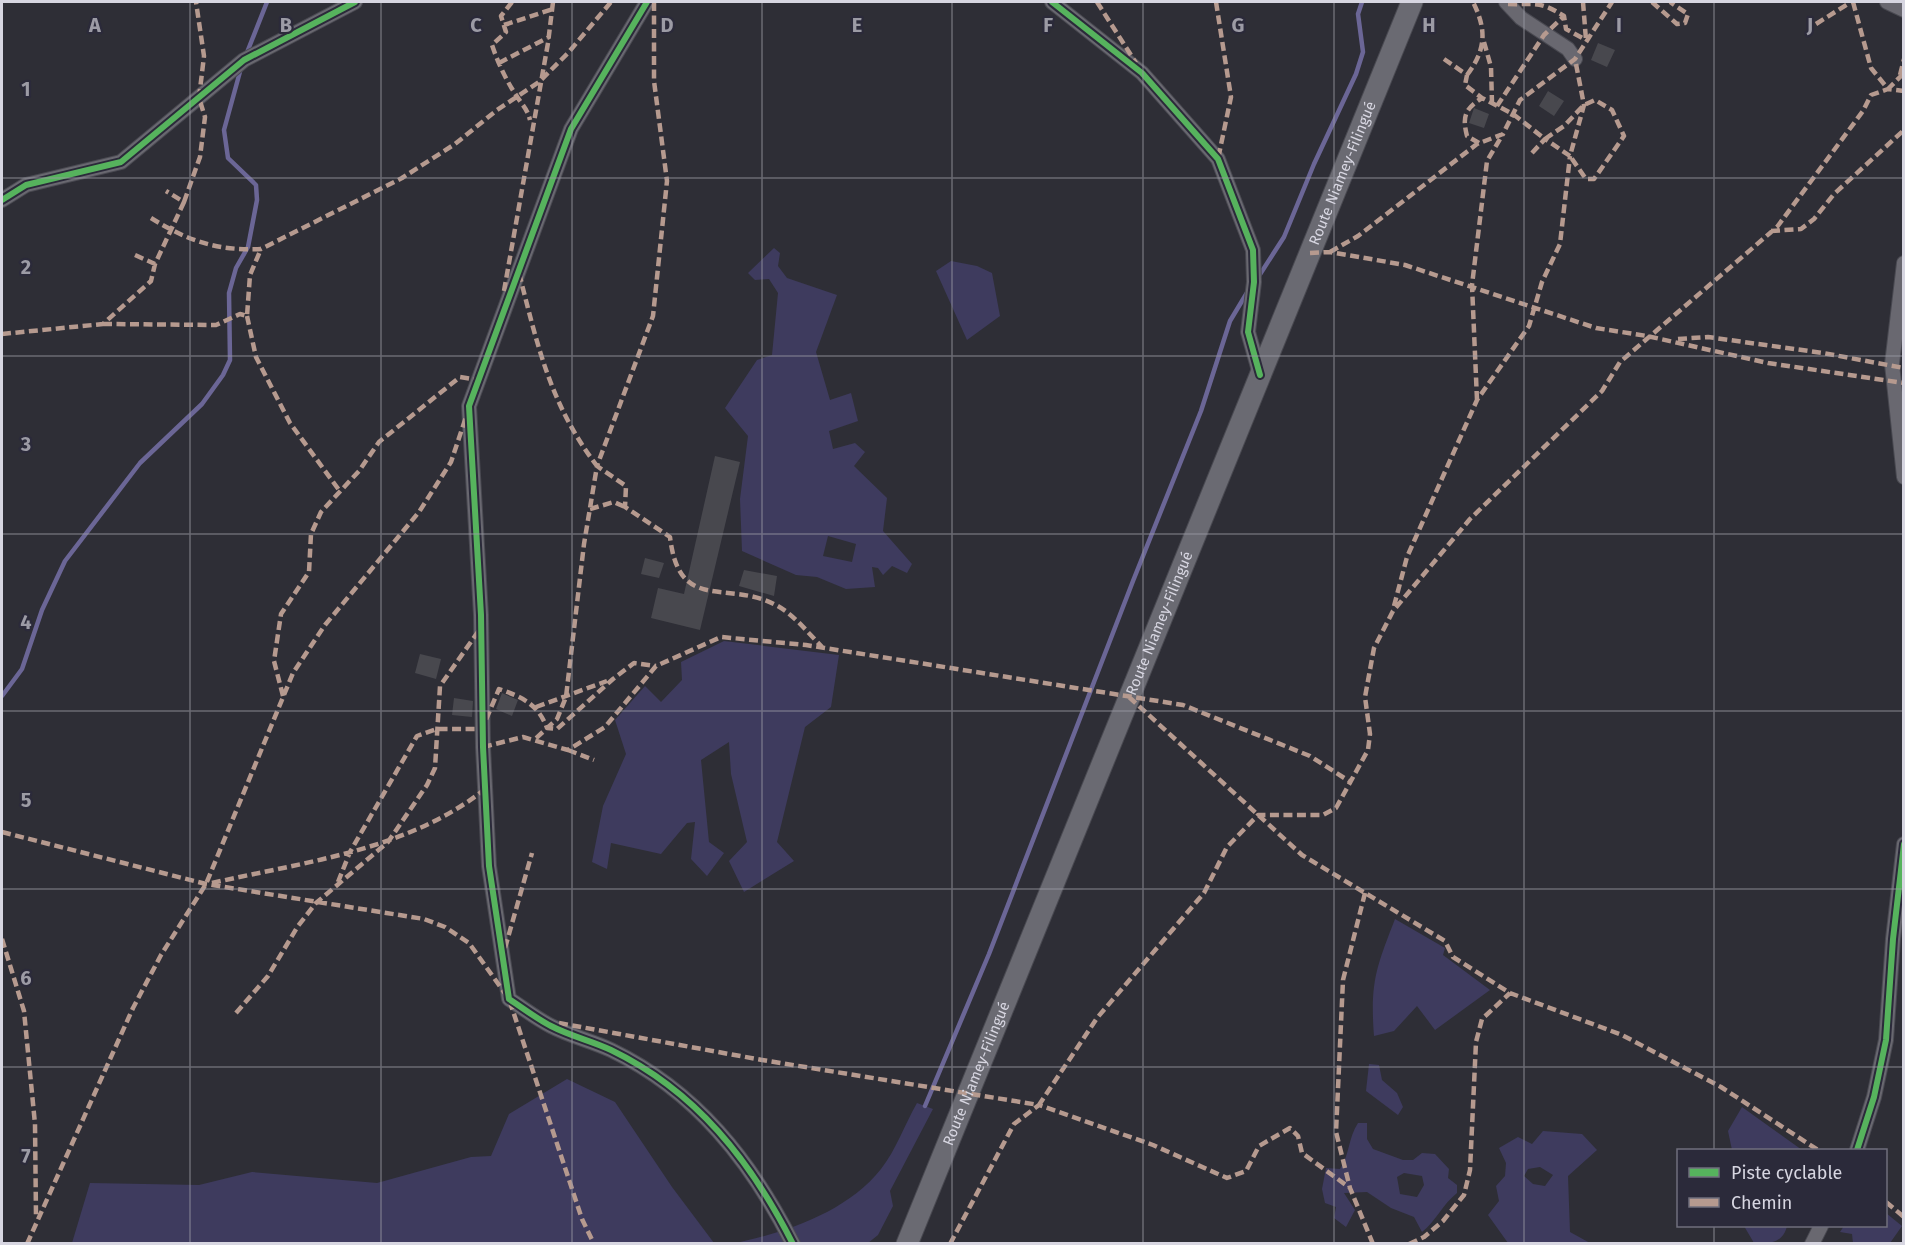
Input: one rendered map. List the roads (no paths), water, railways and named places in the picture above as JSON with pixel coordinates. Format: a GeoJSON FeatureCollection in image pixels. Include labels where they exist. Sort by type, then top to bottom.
{"type":"FeatureCollection","features":[{"type":"Feature","properties":{"kind":"main road","name":"Route Niamey-Filingué"},"geometry":{"type":"LineString","coordinates":[[907,1244],[1412,2]]}},
{"type":"Feature","properties":{"kind":"street"},"geometry":{"type":"LineString","coordinates":[[2,200],[26,185],[121,162],[244,60],[355,2]]}},
{"type":"Feature","properties":{"kind":"street"},"geometry":{"type":"LineString","coordinates":[[646,2],[571,129],[469,406],[481,615],[483,747],[489,866],[509,999],[551,1026],[612,1051],[663,1081],[726,1136],[771,1201],[793,1244]]}},
{"type":"Feature","properties":{"kind":"street"},"geometry":{"type":"LineString","coordinates":[[1052,2],[1142,73],[1218,159],[1253,250],[1254,282],[1248,332],[1260,375]]}},
{"type":"Feature","properties":{"kind":"street"},"geometry":{"type":"LineString","coordinates":[[1506,2],[1521,18],[1568,49],[1575,59]]}},
{"type":"Feature","properties":{"kind":"street"},"geometry":{"type":"LineString","coordinates":[[1887,2],[1904,10]]}},
{"type":"Feature","properties":{"kind":"street"},"geometry":{"type":"LineString","coordinates":[[1904,263],[1892,364],[1904,477]]}},
{"type":"Feature","properties":{"kind":"street"},"geometry":{"type":"LineString","coordinates":[[1857,1149],[1874,1097],[1886,1040],[1893,939],[1904,844]]}},
{"type":"Feature","properties":{"kind":"street"},"geometry":{"type":"LineString","coordinates":[[1812,1244],[1820,1227]]}},
{"type":"Feature","properties":{"kind":"waterway"},"geometry":{"type":"LineString","coordinates":[[246,55],[267,2]]}},
{"type":"Feature","properties":{"kind":"waterway"},"geometry":{"type":"LineString","coordinates":[[1257,279],[1284,237],[1314,164],[1356,74],[1363,52],[1358,14],[1362,2]]}},
{"type":"Feature","properties":{"kind":"waterway"},"geometry":{"type":"LineString","coordinates":[[2,696],[22,669],[42,610],[65,561],[140,463],[202,404],[223,375],[230,360],[229,293],[236,268],[248,247],[257,200],[256,185],[228,158],[224,130],[241,68]]}},
{"type":"Feature","properties":{"kind":"waterway"},"geometry":{"type":"LineString","coordinates":[[925,1106],[989,954],[1201,411],[1230,321],[1248,291]]}}]}
